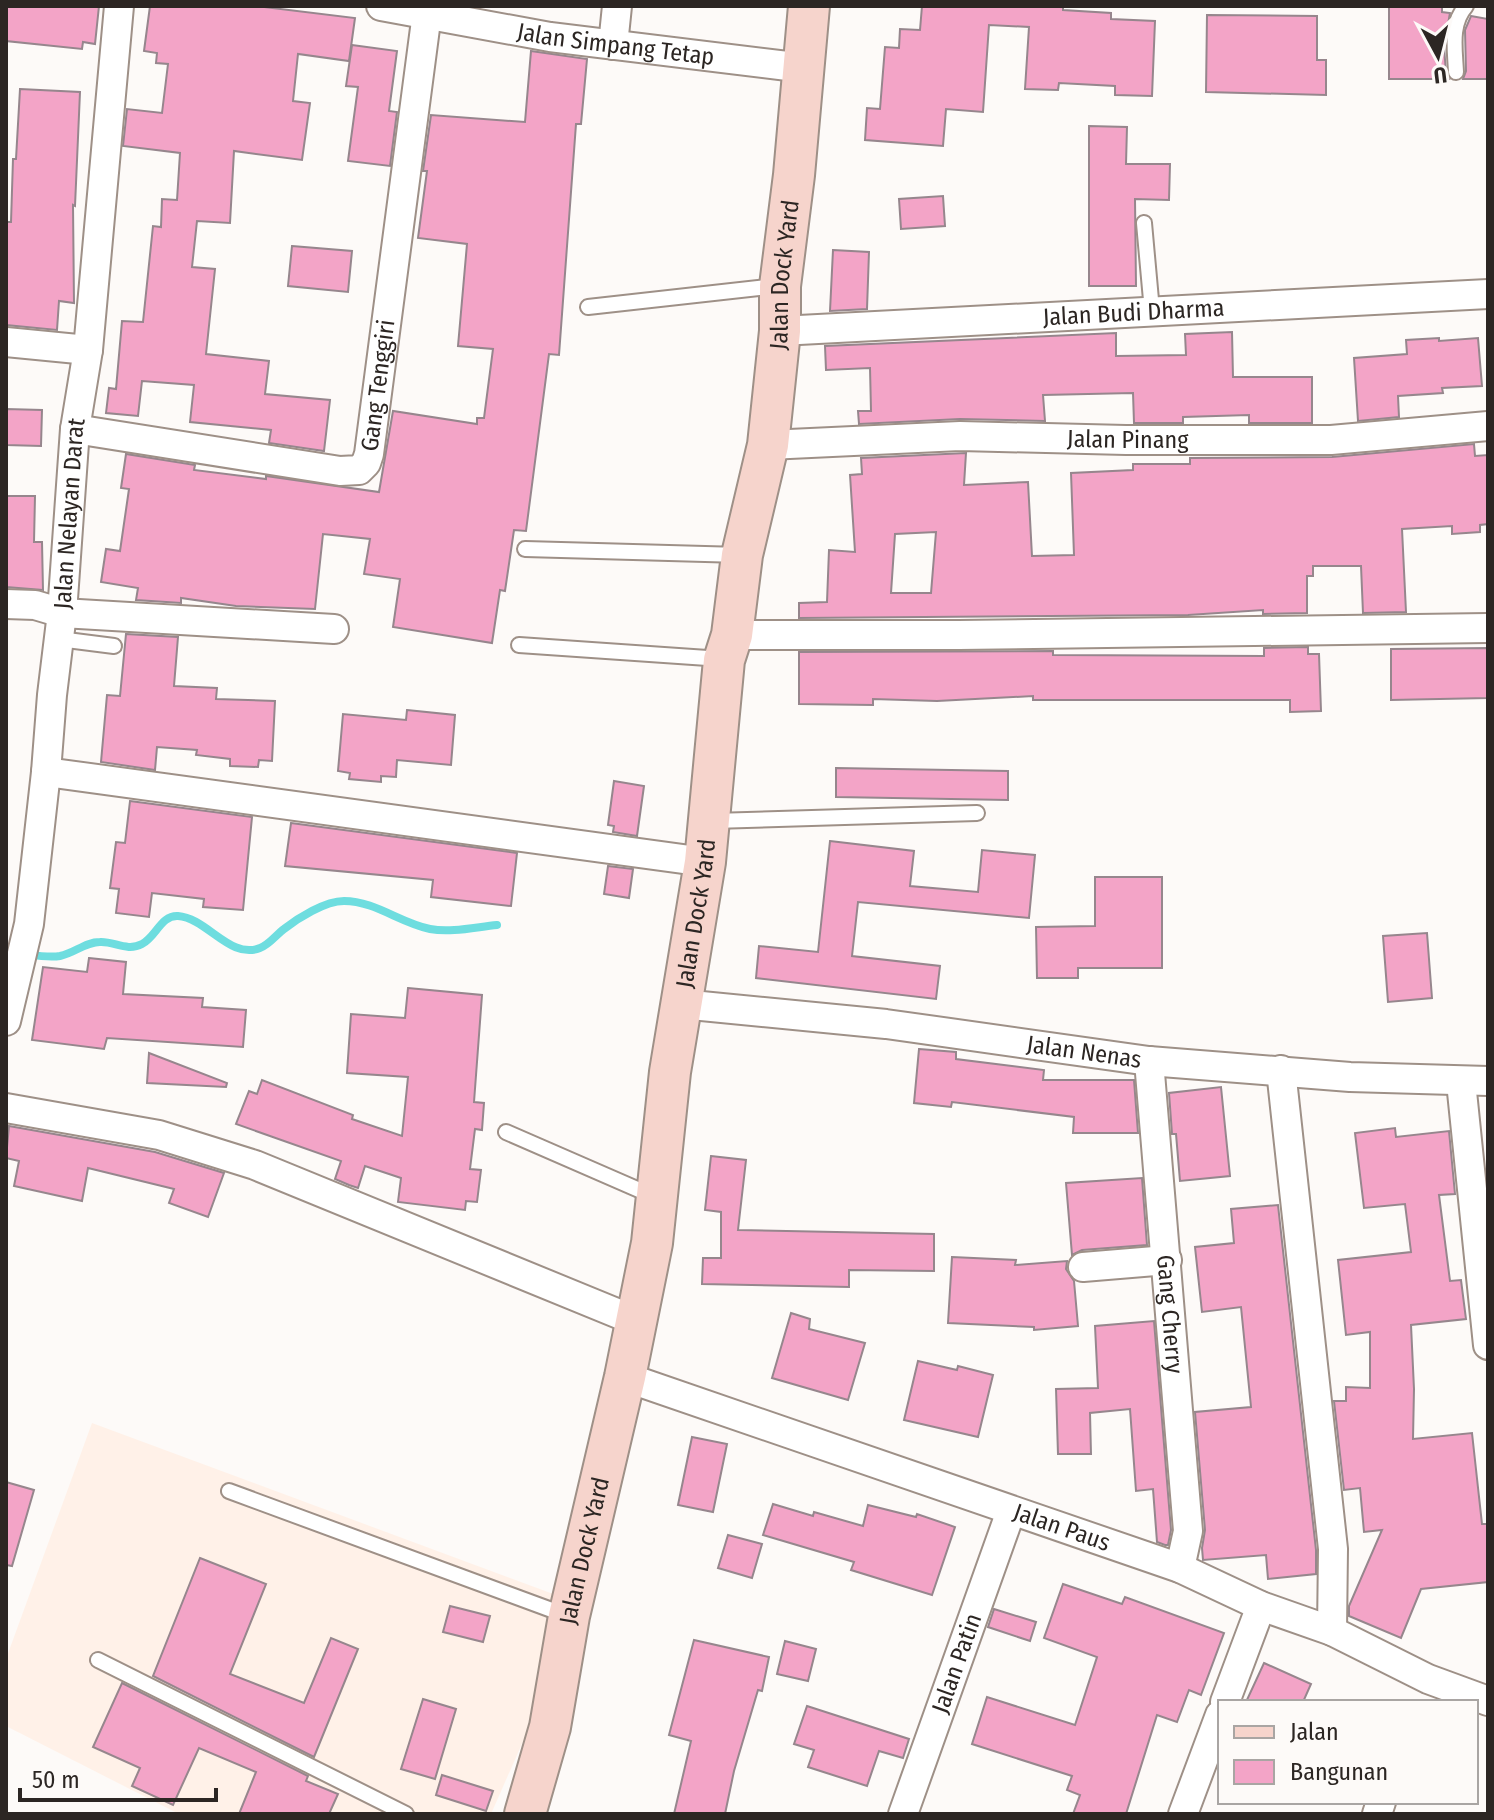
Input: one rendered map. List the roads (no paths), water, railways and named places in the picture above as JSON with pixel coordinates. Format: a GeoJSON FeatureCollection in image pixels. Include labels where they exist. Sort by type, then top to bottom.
{"type":"FeatureCollection","features":[{"type":"Feature","properties":{"kind":"street","name":"Jalan Nelayan Darat"},"geometry":{"type":"LineString","coordinates":[[6,1021],[16,965],[29,924],[46,772],[75,429],[88,350],[119,6]]}},
{"type":"Feature","properties":{"kind":"street","name":"Jalan Simpang Tetap"},"geometry":{"type":"LineString","coordinates":[[381,6],[427,13],[463,13],[550,37],[804,68]]}},
{"type":"Feature","properties":{"kind":"street"},"geometry":{"type":"LineString","coordinates":[[613,45],[617,6]]}},
{"type":"Feature","properties":{"kind":"street","name":"Jalan Dock Yard"},"geometry":{"type":"LineString","coordinates":[[525,1814],[550,1727],[569,1616],[625,1377],[652,1243],[670,1072],[705,862],[728,647],[742,555],[768,445],[780,331],[780,286],[809,6]]}},
{"type":"Feature","properties":{"kind":"street","name":"Gang Tenggiri"},"geometry":{"type":"LineString","coordinates":[[75,429],[340,471],[359,470],[366,463],[372,438],[427,13]]}},
{"type":"Feature","properties":{"kind":"street","name":"Jalan Budi Dharma"},"geometry":{"type":"LineString","coordinates":[[780,331],[1488,294]]}},
{"type":"Feature","properties":{"kind":"street"},"geometry":{"type":"LineString","coordinates":[[6,342],[88,350]]}},
{"type":"Feature","properties":{"kind":"street","name":"Jalan Pinang"},"geometry":{"type":"LineString","coordinates":[[768,445],[960,436],[1331,440],[1488,426]]}},
{"type":"Feature","properties":{"kind":"street"},"geometry":{"type":"LineString","coordinates":[[6,604],[35,605],[60,626],[334,629]]}},
{"type":"Feature","properties":{"kind":"street"},"geometry":{"type":"LineString","coordinates":[[728,647],[959,635],[1488,628]]}},
{"type":"Feature","properties":{"kind":"street"},"geometry":{"type":"LineString","coordinates":[[46,772],[705,862]]}},
{"type":"Feature","properties":{"kind":"street","name":"Jalan Nenas"},"geometry":{"type":"LineString","coordinates":[[681,1004],[886,1024],[1149,1061],[1350,1077],[1475,1081]]}},
{"type":"Feature","properties":{"kind":"street","name":"Gang Cherry"},"geometry":{"type":"LineString","coordinates":[[1149,1061],[1188,1531],[1180,1568]]}},
{"type":"Feature","properties":{"kind":"street"},"geometry":{"type":"LineString","coordinates":[[1281,1070],[1333,1549],[1332,1631]]}},
{"type":"Feature","properties":{"kind":"street"},"geometry":{"type":"LineString","coordinates":[[1475,1081],[1488,1345]]}},
{"type":"Feature","properties":{"kind":"street"},"geometry":{"type":"LineString","coordinates":[[6,1108],[159,1135],[211,1150],[255,1165],[636,1321]]}},
{"type":"Feature","properties":{"kind":"street"},"geometry":{"type":"LineString","coordinates":[[1083,1267],[1167,1260]]}},
{"type":"Feature","properties":{"kind":"street","name":"Jalan Paus"},"geometry":{"type":"LineString","coordinates":[[625,1377],[1180,1568],[1261,1606],[1332,1631],[1424,1691],[1488,1701]]}},
{"type":"Feature","properties":{"kind":"street","name":"Jalan Patin"},"geometry":{"type":"LineString","coordinates":[[903,1814],[1011,1511]]}},
{"type":"Feature","properties":{"kind":"street"},"geometry":{"type":"LineString","coordinates":[[1226,1700],[1261,1606]]}},
{"type":"Feature","properties":{"kind":"street"},"geometry":{"type":"LineString","coordinates":[[1183,1814],[1218,1720]]}},
{"type":"Feature","properties":{"kind":"lane"},"geometry":{"type":"LineString","coordinates":[[1456,72],[1456,25],[1458,15],[1466,6]]}},
{"type":"Feature","properties":{"kind":"lane"},"geometry":{"type":"LineString","coordinates":[[1144,223],[1152,311]]}},
{"type":"Feature","properties":{"kind":"lane"},"geometry":{"type":"LineString","coordinates":[[588,307],[780,286]]}},
{"type":"Feature","properties":{"kind":"lane"},"geometry":{"type":"LineString","coordinates":[[525,549],[742,555]]}},
{"type":"Feature","properties":{"kind":"lane"},"geometry":{"type":"LineString","coordinates":[[60,626],[114,646]]}},
{"type":"Feature","properties":{"kind":"lane"},"geometry":{"type":"LineString","coordinates":[[519,645],[728,647]]}},
{"type":"Feature","properties":{"kind":"lane"},"geometry":{"type":"LineString","coordinates":[[707,822],[977,813]]}},
{"type":"Feature","properties":{"kind":"lane"},"geometry":{"type":"LineString","coordinates":[[506,1132],[657,1198]]}},
{"type":"Feature","properties":{"kind":"lane"},"geometry":{"type":"LineString","coordinates":[[229,1491],[569,1616]]}},
{"type":"Feature","properties":{"kind":"lane"},"geometry":{"type":"LineString","coordinates":[[98,1660],[406,1814]]}},
{"type":"Feature","properties":{"kind":"waterway"},"geometry":{"type":"LineString","coordinates":[[6,952],[54,957],[95,942],[136,946],[147,941],[167,919],[178,916],[189,918],[229,944],[249,950],[263,947],[312,911],[344,901],[377,908],[430,929],[455,930],[497,925]]}}]}
